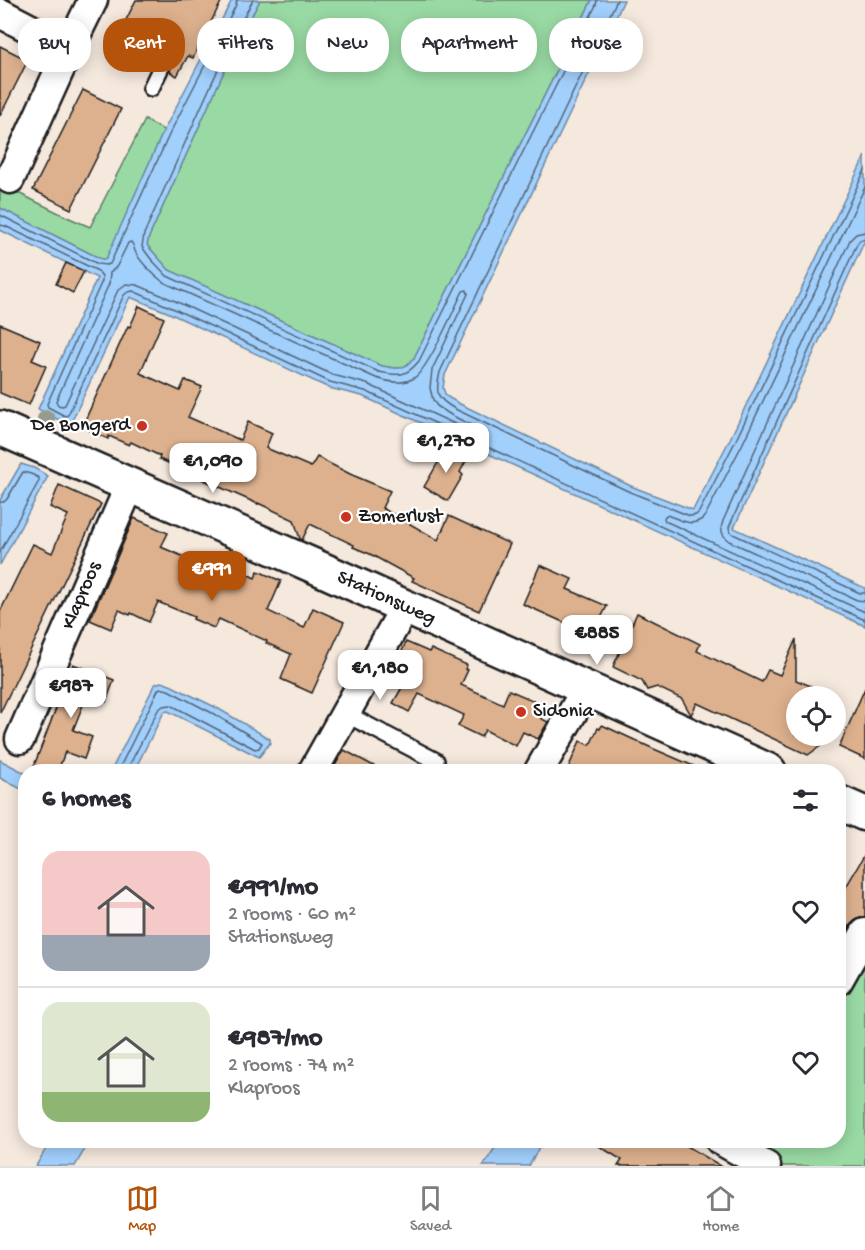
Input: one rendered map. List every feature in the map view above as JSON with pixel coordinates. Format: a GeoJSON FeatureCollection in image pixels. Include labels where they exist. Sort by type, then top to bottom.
{"type":"FeatureCollection","features":[{"type":"Feature","properties":{"kind":"street"},"geometry":{"type":"LineString","coordinates":[[84,18],[93,0]]}},
{"type":"Feature","properties":{"kind":"street"},"geometry":{"type":"LineString","coordinates":[[0,13],[18,22]]}},
{"type":"Feature","properties":{"kind":"street"},"geometry":{"type":"LineString","coordinates":[[10,179],[59,72]]}},
{"type":"Feature","properties":{"kind":"street","name":"Stationsweg"},"geometry":{"type":"LineString","coordinates":[[0,428],[753,764]]}},
{"type":"Feature","properties":{"kind":"street","name":"Klaproos"},"geometry":{"type":"LineString","coordinates":[[20,739],[130,485]]}},
{"type":"Feature","properties":{"kind":"street"},"geometry":{"type":"LineString","coordinates":[[317,764],[405,607]]}},
{"type":"Feature","properties":{"kind":"street"},"geometry":{"type":"LineString","coordinates":[[543,764],[586,689]]}},
{"type":"Feature","properties":{"kind":"street"},"geometry":{"type":"LineString","coordinates":[[846,806],[865,814]]}},
{"type":"Feature","properties":{"kind":"street"},"geometry":{"type":"LineString","coordinates":[[846,967],[865,933]]}},
{"type":"Feature","properties":{"kind":"street"},"geometry":{"type":"LineString","coordinates":[[742,1148],[766,1166]]}},
{"type":"Feature","properties":{"kind":"lane"},"geometry":{"type":"LineString","coordinates":[[151,88],[159,72]]}},
{"type":"Feature","properties":{"kind":"lane"},"geometry":{"type":"LineString","coordinates":[[346,714],[436,761]]}},
{"type":"Feature","properties":{"kind":"green space"},"geometry":{"type":"Polygon","coordinates":[[[260,0],[592,0],[583,18],[549,18],[549,72],[556,72],[414,358],[403,367],[382,366],[169,270],[147,245],[224,72],[294,72],[294,18],[250,18],[260,0]]]}},
{"type":"Feature","properties":{"kind":"green space"},"geometry":{"type":"Polygon","coordinates":[[[145,120],[164,130],[106,260],[0,208],[0,184],[90,227],[145,120]]]}},
{"type":"Feature","properties":{"kind":"green space"},"geometry":{"type":"Polygon","coordinates":[[[865,942],[865,1166],[743,1166],[752,1148],[846,1148],[846,976],[865,942]]]}},
{"type":"Feature","properties":{"kind":"water"},"geometry":{"type":"Polygon","coordinates":[[[232,0],[260,0],[250,18],[223,18],[232,0]]]}},
{"type":"Feature","properties":{"kind":"water"},"geometry":{"type":"Polygon","coordinates":[[[592,0],[624,0],[615,18],[583,18],[592,0]]]}},
{"type":"Feature","properties":{"kind":"water"},"geometry":{"type":"Polygon","coordinates":[[[197,67],[197,72],[224,72],[149,237],[147,245],[169,270],[382,366],[396,368],[407,365],[414,358],[556,72],[590,72],[445,375],[443,388],[446,396],[458,403],[633,487],[693,510],[730,439],[865,156],[865,240],[734,528],[865,588],[865,626],[362,396],[329,388],[130,297],[70,425],[38,409],[97,278],[0,230],[0,208],[101,259],[106,259],[164,130],[197,67]]]}},
{"type":"Feature","properties":{"kind":"water"},"geometry":{"type":"Polygon","coordinates":[[[21,464],[48,476],[0,565],[0,500],[21,464]]]}},
{"type":"Feature","properties":{"kind":"water"},"geometry":{"type":"Polygon","coordinates":[[[162,682],[170,685],[217,708],[270,739],[270,743],[259,757],[168,711],[164,712],[138,764],[115,764],[156,684],[162,682]]]}},
{"type":"Feature","properties":{"kind":"water"},"geometry":{"type":"Polygon","coordinates":[[[0,760],[18,769],[18,787],[0,778],[0,760]]]}},
{"type":"Feature","properties":{"kind":"water"},"geometry":{"type":"Polygon","coordinates":[[[46,1148],[85,1148],[75,1166],[36,1166],[46,1148]]]}},
{"type":"Feature","properties":{"kind":"water"},"geometry":{"type":"Polygon","coordinates":[[[495,1148],[539,1148],[529,1166],[483,1166],[495,1148]]]}},
{"type":"Feature","properties":{"kind":"building"},"geometry":{"type":"Polygon","coordinates":[[[136,0],[222,0],[213,18],[197,18],[197,50],[193,58],[188,56],[185,61],[185,18],[127,18],[136,0]]]}},
{"type":"Feature","properties":{"kind":"building"},"geometry":{"type":"Polygon","coordinates":[[[0,46],[18,55],[18,72],[22,72],[0,116],[0,46]]]}},
{"type":"Feature","properties":{"kind":"building"},"geometry":{"type":"Polygon","coordinates":[[[83,90],[121,109],[71,209],[33,190],[83,90]]]}},
{"type":"Feature","properties":{"kind":"building"},"geometry":{"type":"Polygon","coordinates":[[[66,263],[84,271],[73,293],[56,284],[66,263]]]}},
{"type":"Feature","properties":{"kind":"building"},"geometry":{"type":"Polygon","coordinates":[[[139,306],[164,318],[140,373],[180,391],[185,380],[202,387],[188,417],[240,440],[248,422],[272,433],[266,448],[311,467],[317,457],[390,491],[382,508],[438,540],[449,516],[510,544],[479,611],[412,581],[414,578],[310,524],[302,540],[294,520],[179,469],[159,459],[160,456],[131,442],[129,445],[109,436],[108,439],[82,427],[139,306]]]}},
{"type":"Feature","properties":{"kind":"building"},"geometry":{"type":"Polygon","coordinates":[[[0,324],[40,341],[32,360],[46,366],[29,405],[0,393],[0,324]]]}},
{"type":"Feature","properties":{"kind":"building"},"geometry":{"type":"Polygon","coordinates":[[[447,447],[467,459],[460,472],[463,475],[448,501],[424,487],[447,447]]]}},
{"type":"Feature","properties":{"kind":"building"},"geometry":{"type":"Polygon","coordinates":[[[59,485],[101,504],[0,713],[0,612],[33,544],[52,553],[68,515],[50,507],[59,485]]]}},
{"type":"Feature","properties":{"kind":"building"},"geometry":{"type":"Polygon","coordinates":[[[134,518],[168,533],[161,547],[245,583],[249,575],[255,578],[258,571],[281,581],[268,611],[304,628],[313,608],[344,622],[312,693],[281,679],[291,654],[219,619],[214,628],[158,602],[149,622],[119,610],[111,629],[90,620],[134,518]]]}},
{"type":"Feature","properties":{"kind":"building"},"geometry":{"type":"Polygon","coordinates":[[[540,565],[572,579],[567,589],[607,606],[592,635],[523,604],[540,565]]]}},
{"type":"Feature","properties":{"kind":"building"},"geometry":{"type":"Polygon","coordinates":[[[637,613],[700,644],[697,651],[762,682],[768,670],[780,675],[796,639],[796,680],[811,686],[786,686],[786,745],[697,703],[691,715],[682,699],[657,687],[647,690],[642,681],[613,667],[637,613]]]}},
{"type":"Feature","properties":{"kind":"building"},"geometry":{"type":"Polygon","coordinates":[[[406,642],[429,652],[431,649],[467,665],[465,669],[468,670],[461,685],[503,704],[509,690],[546,706],[540,718],[548,722],[538,739],[523,732],[516,746],[485,730],[481,737],[458,726],[464,715],[419,694],[409,712],[393,703],[404,684],[390,678],[406,642]]]}},
{"type":"Feature","properties":{"kind":"building"},"geometry":{"type":"Polygon","coordinates":[[[73,664],[114,680],[106,702],[87,695],[73,730],[92,737],[84,759],[65,752],[61,764],[35,764],[73,664]]]}},
{"type":"Feature","properties":{"kind":"building"},"geometry":{"type":"Polygon","coordinates":[[[865,688],[865,759],[839,747],[846,746],[846,731],[865,688]]]}},
{"type":"Feature","properties":{"kind":"building"},"geometry":{"type":"Polygon","coordinates":[[[602,725],[689,764],[570,764],[580,741],[590,745],[598,728],[600,729],[602,725]]]}},
{"type":"Feature","properties":{"kind":"building"},"geometry":{"type":"Polygon","coordinates":[[[789,746],[821,746],[808,755],[789,746]]]}},
{"type":"Feature","properties":{"kind":"building"},"geometry":{"type":"Polygon","coordinates":[[[344,750],[370,764],[336,764],[344,750]]]}},
{"type":"Feature","properties":{"kind":"building"},"geometry":{"type":"Polygon","coordinates":[[[865,854],[865,917],[857,919],[846,932],[846,887],[865,854]]]}},
{"type":"Feature","properties":{"kind":"building"},"geometry":{"type":"Polygon","coordinates":[[[602,1148],[691,1148],[721,1166],[618,1166],[622,1160],[602,1148]]]}},
{"type":"Feature","properties":{"kind":"place","name":"De Bongerd"},"geometry":{"type":"Point","coordinates":[142,426]}},
{"type":"Feature","properties":{"kind":"place","name":"Zomerlust"},"geometry":{"type":"Point","coordinates":[346,517]}},
{"type":"Feature","properties":{"kind":"place","name":"Sidonia"},"geometry":{"type":"Point","coordinates":[521,712]}}]}
